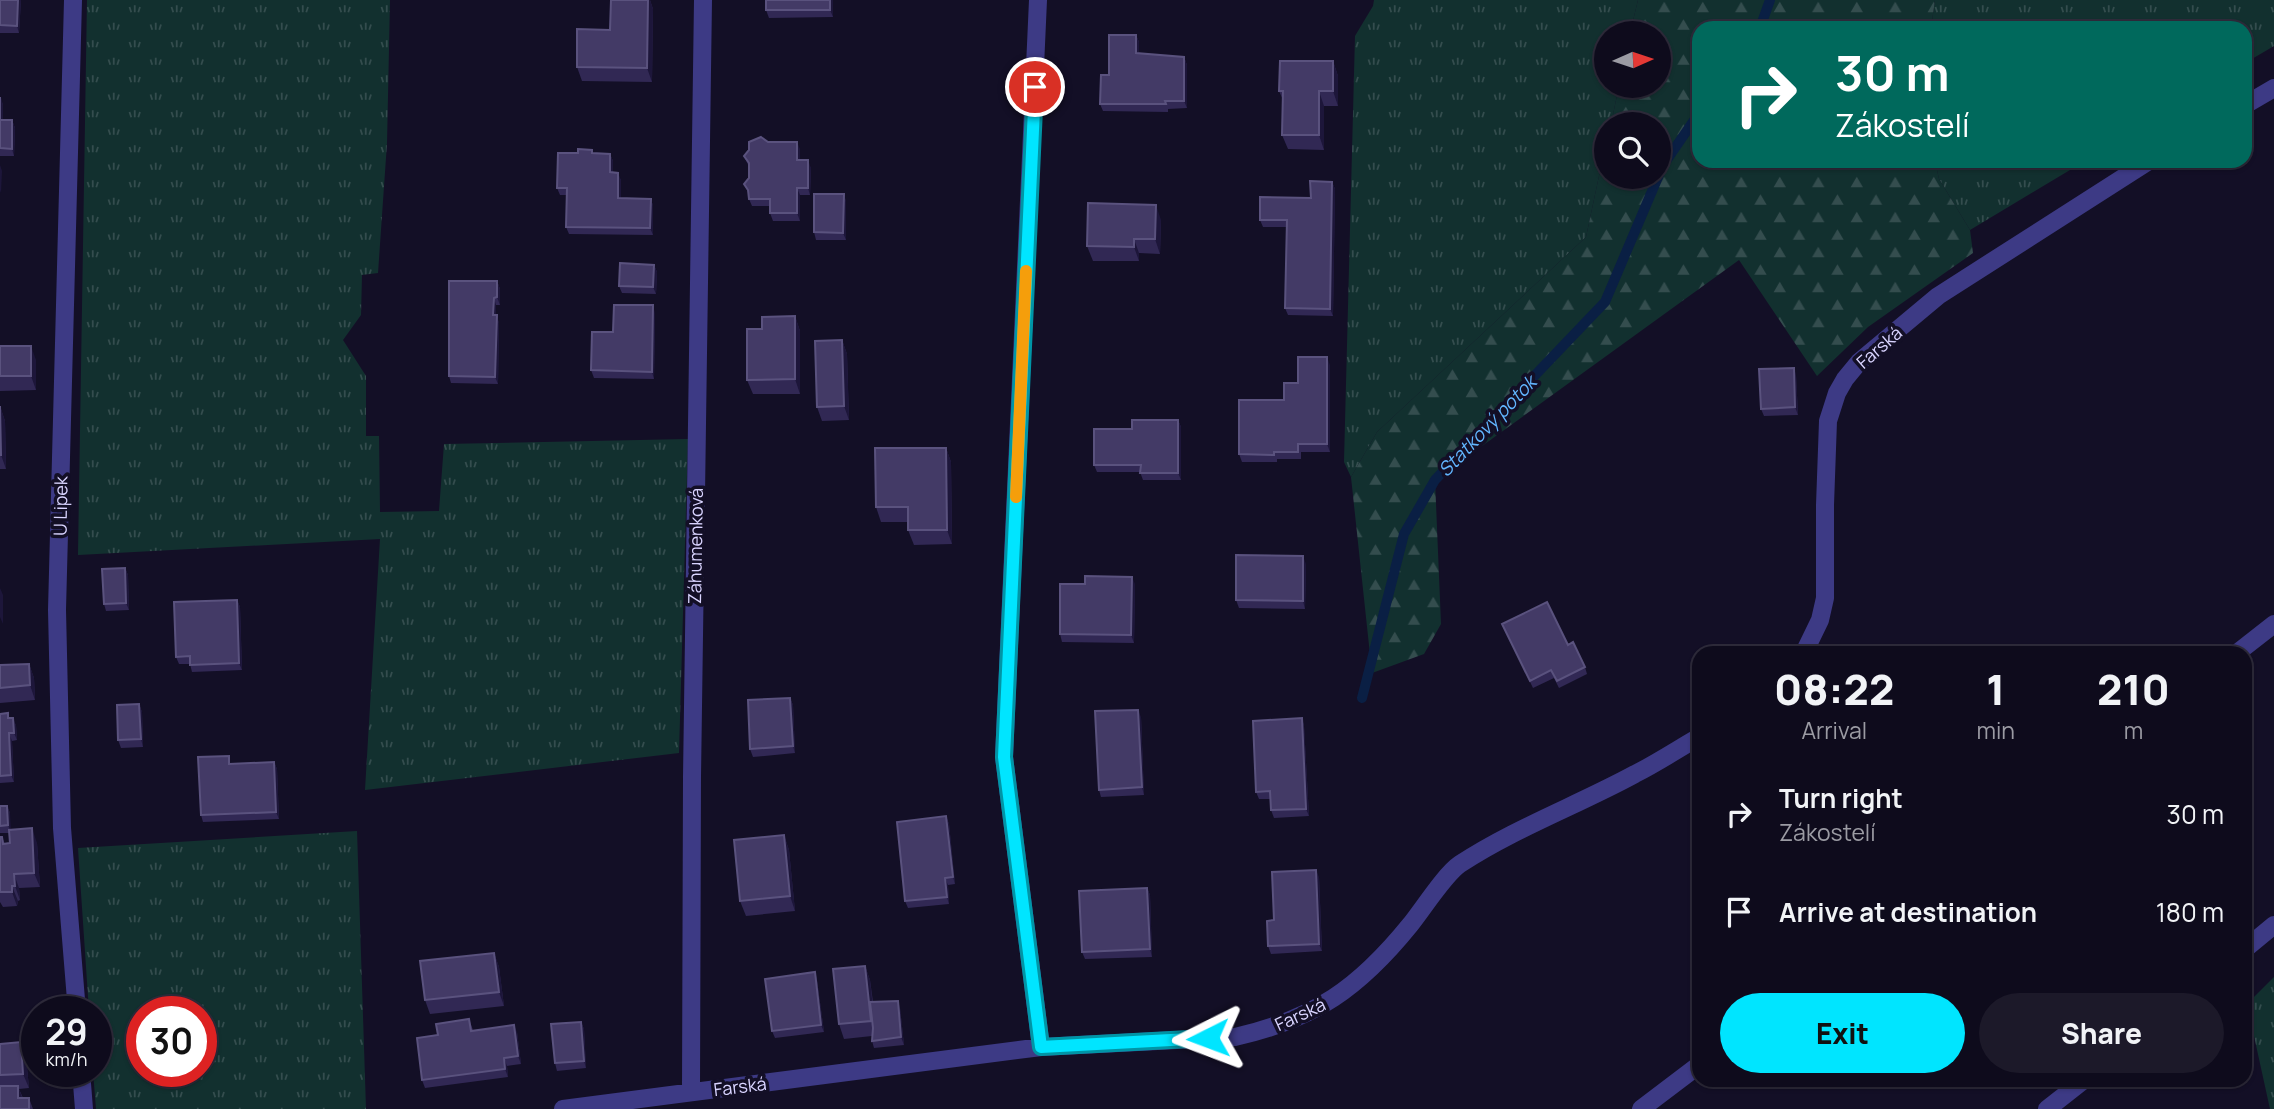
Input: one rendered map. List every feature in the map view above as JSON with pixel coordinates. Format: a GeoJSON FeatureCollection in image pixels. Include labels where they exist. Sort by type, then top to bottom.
{"type":"FeatureCollection","features":[{"type":"Feature","properties":{"kind":"street","name":"U Lipek"},"geometry":{"type":"LineString","coordinates":[[73,0],[57,610],[62,828],[75,996]]}},
{"type":"Feature","properties":{"kind":"street","name":"Záhumenková"},"geometry":{"type":"LineString","coordinates":[[691,1092],[692,790],[704,0]]}},
{"type":"Feature","properties":{"kind":"street"},"geometry":{"type":"LineString","coordinates":[[1038,0],[1004,757],[1041,1047]]}},
{"type":"Feature","properties":{"kind":"street"},"geometry":{"type":"LineString","coordinates":[[2252,101],[2274,88]]}},
{"type":"Feature","properties":{"kind":"street","name":"Farská"},"geometry":{"type":"LineString","coordinates":[[1807,646],[1820,620],[1825,598],[1828,421],[1844,379],[1859,362],[1938,296],[2138,168]]}},
{"type":"Feature","properties":{"kind":"street"},"geometry":{"type":"LineString","coordinates":[[2246,646],[2274,624]]}},
{"type":"Feature","properties":{"kind":"street","name":"Farská"},"geometry":{"type":"LineString","coordinates":[[563,1109],[1041,1047],[1235,1037],[1294,1020],[1348,989],[1375,966],[1458,866],[1514,834],[1636,774],[1692,741]]}},
{"type":"Feature","properties":{"kind":"street"},"geometry":{"type":"LineString","coordinates":[[2252,943],[2274,925]]}},
{"type":"Feature","properties":{"kind":"street"},"geometry":{"type":"LineString","coordinates":[[1641,1109],[1692,1070]]}},
{"type":"Feature","properties":{"kind":"street"},"geometry":{"type":"LineString","coordinates":[[82,1087],[84,1109]]}},
{"type":"Feature","properties":{"kind":"street"},"geometry":{"type":"LineString","coordinates":[[2048,1109],[2075,1087]]}},
{"type":"Feature","properties":{"kind":"green space"},"geometry":{"type":"Polygon","coordinates":[[[87,0],[390,0],[387,143],[378,273],[362,275],[361,315],[343,340],[366,376],[366,436],[379,436],[380,512],[439,511],[444,444],[688,439],[679,753],[365,790],[380,539],[78,555],[87,0]]]}},
{"type":"Feature","properties":{"kind":"green space"},"geometry":{"type":"Polygon","coordinates":[[[1374,0],[1638,0],[1633,21],[1594,21],[1594,98],[1616,98],[1614,112],[1594,112],[1594,189],[1596,189],[1586,237],[1377,432],[1351,477],[1344,462],[1355,36],[1374,0]]]}},
{"type":"Feature","properties":{"kind":"green space"},"geometry":{"type":"Polygon","coordinates":[[[1638,0],[1935,0],[1932,21],[1692,21],[1692,168],[1937,168],[1939,179],[1970,230],[1973,253],[1868,327],[1817,376],[1739,260],[1435,480],[1441,624],[1424,654],[1372,673],[1351,477],[1377,432],[1586,237],[1596,189],[1671,189],[1671,112],[1614,112],[1616,98],[1671,98],[1671,21],[1633,21],[1638,0]]]}},
{"type":"Feature","properties":{"kind":"green space"},"geometry":{"type":"Polygon","coordinates":[[[1935,0],[2274,0],[2274,46],[2252,59],[2252,21],[1932,21],[1935,0]]]}},
{"type":"Feature","properties":{"kind":"green space"},"geometry":{"type":"Polygon","coordinates":[[[1937,168],[2073,168],[1970,230],[1939,179],[1937,168]]]}},
{"type":"Feature","properties":{"kind":"green space"},"geometry":{"type":"Polygon","coordinates":[[[357,831],[366,1109],[96,1109],[94,1087],[112,1087],[112,996],[88,996],[78,848],[357,831]]]}},
{"type":"Feature","properties":{"kind":"green space"},"geometry":{"type":"Polygon","coordinates":[[[2274,977],[2274,1109],[2270,1109],[2252,1027],[2252,999],[2274,977]]]}},
{"type":"Feature","properties":{"kind":"building"},"geometry":{"type":"Polygon","coordinates":[[[0,0],[18,0],[17,26],[0,25],[0,0]]]}},
{"type":"Feature","properties":{"kind":"building"},"geometry":{"type":"Polygon","coordinates":[[[611,0],[648,0],[647,68],[577,67],[577,29],[610,30],[611,0]]]}},
{"type":"Feature","properties":{"kind":"building"},"geometry":{"type":"Polygon","coordinates":[[[766,0],[830,0],[830,10],[766,10],[766,0]]]}},
{"type":"Feature","properties":{"kind":"building"},"geometry":{"type":"Polygon","coordinates":[[[1109,35],[1136,35],[1136,53],[1184,57],[1184,101],[1165,101],[1166,104],[1100,104],[1101,75],[1109,75],[1109,35]]]}},
{"type":"Feature","properties":{"kind":"building"},"geometry":{"type":"Polygon","coordinates":[[[1280,61],[1333,61],[1333,91],[1319,91],[1319,135],[1282,135],[1283,91],[1279,91],[1280,61]]]}},
{"type":"Feature","properties":{"kind":"building"},"geometry":{"type":"Polygon","coordinates":[[[0,120],[12,120],[12,149],[0,148],[0,120]]]}},
{"type":"Feature","properties":{"kind":"building"},"geometry":{"type":"Polygon","coordinates":[[[761,137],[768,142],[797,142],[797,160],[808,160],[808,188],[797,188],[797,213],[770,213],[770,199],[749,199],[744,184],[749,178],[749,163],[744,156],[749,150],[749,142],[761,137]]]}},
{"type":"Feature","properties":{"kind":"building"},"geometry":{"type":"Polygon","coordinates":[[[578,149],[610,154],[610,172],[618,173],[618,198],[651,199],[650,228],[566,227],[567,188],[557,188],[558,153],[578,153],[578,149]]]}},
{"type":"Feature","properties":{"kind":"building"},"geometry":{"type":"Polygon","coordinates":[[[1310,181],[1332,182],[1330,309],[1285,308],[1287,220],[1260,220],[1260,197],[1311,198],[1310,181]]]}},
{"type":"Feature","properties":{"kind":"building"},"geometry":{"type":"Polygon","coordinates":[[[814,194],[844,194],[843,233],[814,232],[814,194]]]}},
{"type":"Feature","properties":{"kind":"building"},"geometry":{"type":"Polygon","coordinates":[[[1088,203],[1156,205],[1155,239],[1134,239],[1134,247],[1087,246],[1088,203]]]}},
{"type":"Feature","properties":{"kind":"building"},"geometry":{"type":"Polygon","coordinates":[[[620,263],[654,265],[653,287],[619,286],[620,263]]]}},
{"type":"Feature","properties":{"kind":"building"},"geometry":{"type":"Polygon","coordinates":[[[449,281],[497,281],[493,315],[497,315],[495,377],[449,376],[449,281]]]}},
{"type":"Feature","properties":{"kind":"building"},"geometry":{"type":"Polygon","coordinates":[[[614,305],[653,305],[652,372],[591,370],[592,332],[613,332],[614,305]]]}},
{"type":"Feature","properties":{"kind":"building"},"geometry":{"type":"Polygon","coordinates":[[[795,316],[795,379],[747,380],[747,329],[762,329],[762,317],[795,316]]]}},
{"type":"Feature","properties":{"kind":"building"},"geometry":{"type":"Polygon","coordinates":[[[842,340],[844,406],[817,407],[815,341],[842,340]]]}},
{"type":"Feature","properties":{"kind":"building"},"geometry":{"type":"Polygon","coordinates":[[[0,346],[31,346],[31,376],[0,376],[0,346]]]}},
{"type":"Feature","properties":{"kind":"building"},"geometry":{"type":"Polygon","coordinates":[[[1298,357],[1327,357],[1327,444],[1298,444],[1298,452],[1274,452],[1274,455],[1239,454],[1239,400],[1284,400],[1284,383],[1298,383],[1298,357]]]}},
{"type":"Feature","properties":{"kind":"building"},"geometry":{"type":"Polygon","coordinates":[[[1794,368],[1795,407],[1761,409],[1759,369],[1794,368]]]}},
{"type":"Feature","properties":{"kind":"building"},"geometry":{"type":"Polygon","coordinates":[[[1132,420],[1178,420],[1178,473],[1140,473],[1141,465],[1094,465],[1094,429],[1132,429],[1132,420]]]}},
{"type":"Feature","properties":{"kind":"building"},"geometry":{"type":"Polygon","coordinates":[[[875,448],[946,448],[947,530],[908,530],[908,507],[876,507],[875,448]]]}},
{"type":"Feature","properties":{"kind":"building"},"geometry":{"type":"Polygon","coordinates":[[[1236,555],[1303,556],[1303,601],[1236,600],[1236,555]]]}},
{"type":"Feature","properties":{"kind":"building"},"geometry":{"type":"Polygon","coordinates":[[[125,568],[126,603],[104,604],[102,569],[125,568]]]}},
{"type":"Feature","properties":{"kind":"building"},"geometry":{"type":"Polygon","coordinates":[[[1085,576],[1132,577],[1131,635],[1060,634],[1060,584],[1085,584],[1085,576]]]}},
{"type":"Feature","properties":{"kind":"building"},"geometry":{"type":"Polygon","coordinates":[[[237,600],[239,663],[190,665],[190,656],[176,657],[174,602],[237,600]]]}},
{"type":"Feature","properties":{"kind":"building"},"geometry":{"type":"Polygon","coordinates":[[[1547,602],[1568,645],[1573,642],[1585,667],[1557,681],[1551,670],[1530,681],[1502,624],[1547,602]]]}},
{"type":"Feature","properties":{"kind":"building"},"geometry":{"type":"Polygon","coordinates":[[[29,664],[30,685],[0,688],[0,665],[29,664]]]}},
{"type":"Feature","properties":{"kind":"building"},"geometry":{"type":"Polygon","coordinates":[[[790,698],[793,746],[750,749],[748,700],[790,698]]]}},
{"type":"Feature","properties":{"kind":"building"},"geometry":{"type":"Polygon","coordinates":[[[139,704],[141,739],[118,740],[117,705],[139,704]]]}},
{"type":"Feature","properties":{"kind":"building"},"geometry":{"type":"Polygon","coordinates":[[[1138,710],[1142,787],[1099,790],[1095,711],[1138,710]]]}},
{"type":"Feature","properties":{"kind":"building"},"geometry":{"type":"Polygon","coordinates":[[[8,713],[8,718],[13,718],[14,733],[9,733],[11,775],[0,776],[0,714],[8,713]]]}},
{"type":"Feature","properties":{"kind":"building"},"geometry":{"type":"Polygon","coordinates":[[[1302,718],[1306,809],[1271,810],[1270,791],[1256,792],[1253,721],[1302,718]]]}},
{"type":"Feature","properties":{"kind":"building"},"geometry":{"type":"Polygon","coordinates":[[[229,756],[229,764],[274,762],[276,812],[201,815],[198,757],[229,756]]]}},
{"type":"Feature","properties":{"kind":"building"},"geometry":{"type":"Polygon","coordinates":[[[0,806],[7,806],[8,825],[0,826],[0,806]]]}},
{"type":"Feature","properties":{"kind":"building"},"geometry":{"type":"Polygon","coordinates":[[[946,816],[953,877],[945,878],[947,897],[905,901],[897,822],[946,816]]]}},
{"type":"Feature","properties":{"kind":"building"},"geometry":{"type":"Polygon","coordinates":[[[32,828],[34,873],[14,874],[15,886],[12,886],[12,892],[0,892],[0,837],[3,844],[10,843],[9,830],[32,828]]]}},
{"type":"Feature","properties":{"kind":"building"},"geometry":{"type":"Polygon","coordinates":[[[784,835],[790,896],[740,901],[734,840],[784,835]]]}},
{"type":"Feature","properties":{"kind":"building"},"geometry":{"type":"Polygon","coordinates":[[[1316,870],[1319,944],[1268,946],[1267,921],[1274,920],[1272,872],[1316,870]]]}},
{"type":"Feature","properties":{"kind":"building"},"geometry":{"type":"Polygon","coordinates":[[[1147,888],[1150,949],[1082,952],[1079,891],[1147,888]]]}},
{"type":"Feature","properties":{"kind":"building"},"geometry":{"type":"Polygon","coordinates":[[[494,953],[499,992],[425,1000],[420,961],[494,953]]]}},
{"type":"Feature","properties":{"kind":"building"},"geometry":{"type":"Polygon","coordinates":[[[865,966],[871,1021],[839,1024],[833,969],[865,966]]]}},
{"type":"Feature","properties":{"kind":"building"},"geometry":{"type":"Polygon","coordinates":[[[815,972],[821,1025],[772,1031],[765,979],[815,972]]]}},
{"type":"Feature","properties":{"kind":"building"},"geometry":{"type":"Polygon","coordinates":[[[898,1001],[901,1037],[872,1041],[870,1002],[898,1001]]]}},
{"type":"Feature","properties":{"kind":"building"},"geometry":{"type":"Polygon","coordinates":[[[469,1019],[471,1031],[514,1025],[518,1056],[504,1058],[505,1069],[422,1080],[417,1038],[438,1035],[436,1024],[469,1019]]]}},
{"type":"Feature","properties":{"kind":"building"},"geometry":{"type":"Polygon","coordinates":[[[581,1022],[584,1061],[555,1063],[551,1024],[581,1022]]]}},
{"type":"Feature","properties":{"kind":"building"},"geometry":{"type":"Polygon","coordinates":[[[21,1042],[21,1074],[0,1075],[0,1044],[21,1042]]]}},
{"type":"Feature","properties":{"kind":"building"},"geometry":{"type":"Polygon","coordinates":[[[0,1086],[18,1086],[18,1098],[29,1098],[29,1109],[0,1109],[0,1086]]]}},
{"type":"Feature","properties":{"kind":"waterway","name":"Statkový potok"},"geometry":{"type":"LineString","coordinates":[[1762,21],[1770,0]]}},
{"type":"Feature","properties":{"kind":"waterway","name":"Statkový potok"},"geometry":{"type":"LineString","coordinates":[[1671,154],[1692,123]]}},
{"type":"Feature","properties":{"kind":"waterway","name":"Statkový potok"},"geometry":{"type":"LineString","coordinates":[[1362,698],[1404,534],[1435,480],[1605,302],[1653,189]]}},
{"type":"Feature","properties":{"kind":"slow traffic"},"geometry":{"type":"LineString","coordinates":[[1016,497],[1026,271]]}},
{"type":"Feature","properties":{"kind":"route"},"geometry":{"type":"LineString","coordinates":[[1035,87],[1004,757],[1041,1047],[1208,1038]]}}]}
